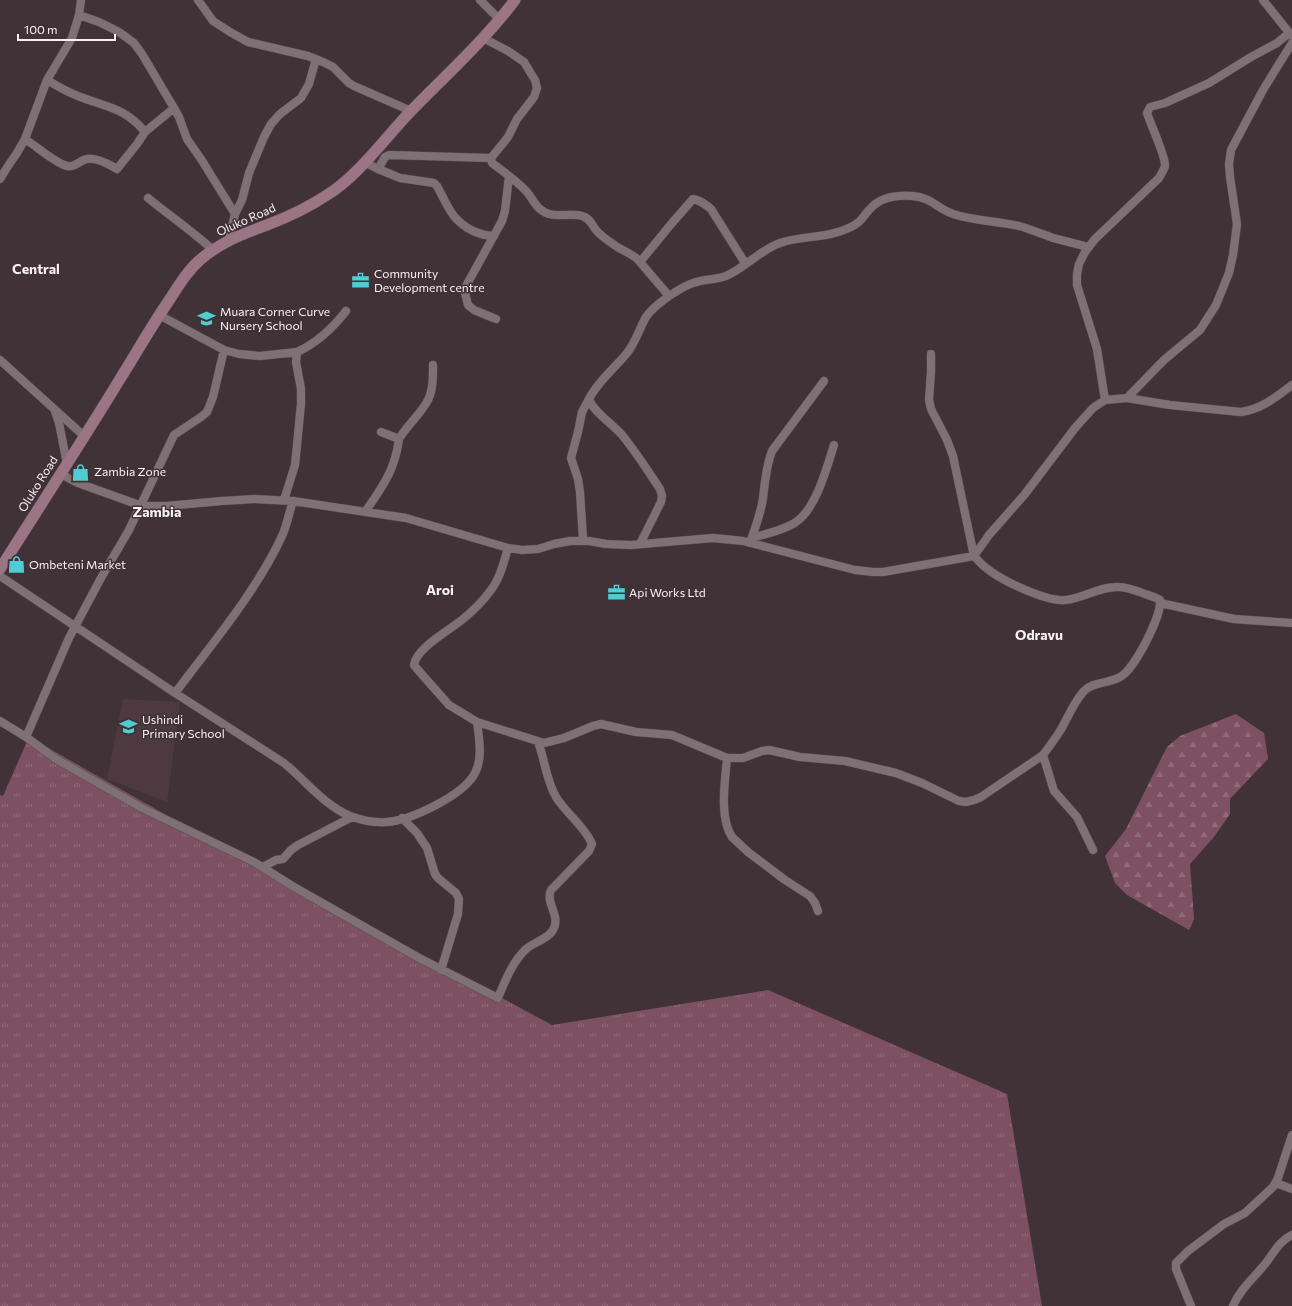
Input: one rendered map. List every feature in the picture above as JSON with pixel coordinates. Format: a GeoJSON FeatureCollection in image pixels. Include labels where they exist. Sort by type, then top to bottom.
{"type":"FeatureCollection","features":[{"type":"Feature","properties":{"kind":"main road","name":"Oluko Road"},"geometry":{"type":"LineString","coordinates":[[0,569],[159,315],[182,281],[200,260],[229,240],[272,223],[326,196],[351,176],[411,111],[500,20],[515,0]]}},
{"type":"Feature","properties":{"kind":"street"},"geometry":{"type":"LineString","coordinates":[[0,179],[25,139],[47,80],[72,38],[79,15],[81,0]]}},
{"type":"Feature","properties":{"kind":"street"},"geometry":{"type":"LineString","coordinates":[[198,0],[213,21],[248,42],[316,59],[333,67],[354,86],[411,111]]}},
{"type":"Feature","properties":{"kind":"street"},"geometry":{"type":"LineString","coordinates":[[480,0],[500,20]]}},
{"type":"Feature","properties":{"kind":"street"},"geometry":{"type":"LineString","coordinates":[[1105,400],[1096,349],[1077,285],[1076,274],[1079,264],[1088,247],[1095,239],[1160,178],[1165,164],[1156,136],[1146,113],[1150,107],[1166,102],[1205,85],[1290,34],[1263,0]]}},
{"type":"Feature","properties":{"kind":"street"},"geometry":{"type":"LineString","coordinates":[[79,15],[99,22],[119,32],[134,43],[179,117],[187,139],[235,214]]}},
{"type":"Feature","properties":{"kind":"street"},"geometry":{"type":"LineString","coordinates":[[483,38],[508,51],[524,62],[535,80],[537,88],[534,97],[517,119],[508,137],[491,158]]}},
{"type":"Feature","properties":{"kind":"street"},"geometry":{"type":"LineString","coordinates":[[1127,398],[1164,360],[1200,330],[1216,305],[1229,273],[1237,224],[1230,177],[1229,164],[1231,150],[1263,90],[1292,42]]}},
{"type":"Feature","properties":{"kind":"street"},"geometry":{"type":"LineString","coordinates":[[229,240],[235,214],[242,200],[249,173],[264,137],[271,124],[280,114],[301,98],[309,84],[316,59]]}},
{"type":"Feature","properties":{"kind":"street"},"geometry":{"type":"LineString","coordinates":[[47,80],[76,96],[130,116],[145,132]]}},
{"type":"Feature","properties":{"kind":"street"},"geometry":{"type":"LineString","coordinates":[[25,139],[68,166],[73,166],[87,159],[94,159],[117,169],[145,132],[174,108]]}},
{"type":"Feature","properties":{"kind":"street"},"geometry":{"type":"LineString","coordinates":[[378,169],[385,157],[389,155],[491,158]]}},
{"type":"Feature","properties":{"kind":"street"},"geometry":{"type":"LineString","coordinates":[[491,158],[492,163],[527,192],[540,210],[547,214],[572,214],[589,219],[597,231],[612,244],[620,250],[636,257],[669,296]]}},
{"type":"Feature","properties":{"kind":"street"},"geometry":{"type":"LineString","coordinates":[[364,162],[400,178],[434,183],[457,221],[482,235],[494,236]]}},
{"type":"Feature","properties":{"kind":"street"},"geometry":{"type":"LineString","coordinates":[[496,319],[474,310],[468,305],[465,293],[466,286],[502,221],[505,211],[509,176]]}},
{"type":"Feature","properties":{"kind":"street"},"geometry":{"type":"LineString","coordinates":[[583,540],[580,492],[577,475],[571,458],[582,412],[600,383],[634,343],[646,318],[654,308],[669,296],[694,282],[726,276],[745,263],[779,244],[798,239],[841,232],[860,222],[872,206],[887,198],[901,196],[926,198],[952,214],[1021,227],[1053,238],[1088,247]]}},
{"type":"Feature","properties":{"kind":"street"},"geometry":{"type":"LineString","coordinates":[[148,198],[195,234],[213,250]]}},
{"type":"Feature","properties":{"kind":"street"},"geometry":{"type":"LineString","coordinates":[[640,262],[693,199],[705,204],[711,209],[745,263]]}},
{"type":"Feature","properties":{"kind":"street"},"geometry":{"type":"LineString","coordinates":[[159,315],[224,350],[239,354],[260,356],[297,352],[305,348],[333,328],[346,311]]}},
{"type":"Feature","properties":{"kind":"street"},"geometry":{"type":"LineString","coordinates":[[26,737],[75,627],[142,506],[174,435],[207,412],[213,397],[224,350]]}},
{"type":"Feature","properties":{"kind":"street"},"geometry":{"type":"LineString","coordinates":[[175,693],[242,604],[282,537],[288,522],[288,501],[301,404],[301,389],[296,362],[297,352]]}},
{"type":"Feature","properties":{"kind":"street"},"geometry":{"type":"LineString","coordinates":[[930,354],[931,372],[929,400],[931,409],[947,440],[953,456],[974,556],[984,567],[997,576],[1033,593],[1051,599],[1066,600],[1104,589],[1119,587],[1156,598],[1160,600],[1160,603],[1234,619],[1292,623]]}},
{"type":"Feature","properties":{"kind":"street"},"geometry":{"type":"LineString","coordinates":[[0,360],[84,436]]}},
{"type":"Feature","properties":{"kind":"street"},"geometry":{"type":"LineString","coordinates":[[364,512],[387,479],[394,464],[399,439],[428,400],[434,366]]}},
{"type":"Feature","properties":{"kind":"street"},"geometry":{"type":"LineString","coordinates":[[751,541],[761,510],[766,472],[771,455],[824,381]]}},
{"type":"Feature","properties":{"kind":"street"},"geometry":{"type":"LineString","coordinates":[[55,411],[59,423],[64,469],[68,478],[142,506],[166,506],[254,499],[288,501],[406,518],[508,548],[522,550],[538,549],[554,544],[583,540],[616,545],[713,538],[751,541],[804,558],[855,570],[883,572],[974,556],[988,535],[1025,494],[1075,428],[1093,408],[1105,400],[1127,398],[1177,406],[1241,412],[1251,411],[1262,407],[1292,385]]}},
{"type":"Feature","properties":{"kind":"street"},"geometry":{"type":"LineString","coordinates":[[589,399],[596,410],[624,437],[660,489],[662,496],[661,502],[640,544]]}},
{"type":"Feature","properties":{"kind":"street"},"geometry":{"type":"LineString","coordinates":[[381,432],[399,439]]}},
{"type":"Feature","properties":{"kind":"street"},"geometry":{"type":"LineString","coordinates":[[751,541],[789,526],[800,519],[813,500],[820,486],[834,445]]}},
{"type":"Feature","properties":{"kind":"street"},"geometry":{"type":"LineString","coordinates":[[508,548],[497,579],[479,604],[451,629],[438,637],[419,655],[414,665],[449,704],[477,722],[544,743],[564,738],[593,726],[602,724],[636,732],[672,735],[727,758],[743,758],[769,750],[800,757],[844,761],[896,773],[922,783],[950,798],[966,802],[981,797],[1042,755],[1060,731],[1070,711],[1084,692],[1095,684],[1119,678],[1127,671],[1140,652],[1152,629],[1160,603]]}},
{"type":"Feature","properties":{"kind":"street"},"geometry":{"type":"LineString","coordinates":[[0,576],[175,693],[284,763],[296,772],[319,795],[342,812],[352,817],[387,822],[402,818],[442,802],[458,791],[469,781],[475,773],[479,763],[477,722]]}},
{"type":"Feature","properties":{"kind":"street"},"geometry":{"type":"LineString","coordinates":[[0,722],[26,737],[56,759],[142,808],[263,867],[294,887],[441,970],[498,998],[507,976],[517,960],[530,946],[548,936],[554,928],[556,918],[550,897],[552,890],[591,847],[592,844],[562,806],[552,789],[538,742]]}},
{"type":"Feature","properties":{"kind":"street"},"geometry":{"type":"LineString","coordinates":[[1042,755],[1054,791],[1077,817],[1093,850]]}},
{"type":"Feature","properties":{"kind":"street"},"geometry":{"type":"LineString","coordinates":[[727,758],[725,789],[726,823],[732,837],[769,868],[810,896],[818,911]]}},
{"type":"Feature","properties":{"kind":"street"},"geometry":{"type":"LineString","coordinates":[[263,867],[276,860],[283,859],[290,850],[298,845],[352,817]]}},
{"type":"Feature","properties":{"kind":"street"},"geometry":{"type":"LineString","coordinates":[[402,818],[417,833],[427,848],[435,874],[456,894],[459,899],[458,914],[441,970]]}},
{"type":"Feature","properties":{"kind":"street"},"geometry":{"type":"LineString","coordinates":[[1190,1306],[1176,1269],[1176,1263],[1208,1235],[1224,1224],[1245,1214],[1276,1183],[1292,1135]]}},
{"type":"Feature","properties":{"kind":"street"},"geometry":{"type":"LineString","coordinates":[[1276,1183],[1292,1189]]}},
{"type":"Feature","properties":{"kind":"street"},"geometry":{"type":"LineString","coordinates":[[1233,1306],[1240,1292],[1264,1266],[1282,1240],[1292,1235]]}},
{"type":"Feature","properties":{"kind":"shaded area"},"geometry":{"type":"Polygon","coordinates":[[[123,699],[180,702],[167,802],[107,779],[123,699]]]}},
{"type":"Feature","properties":{"kind":"green space"},"geometry":{"type":"Polygon","coordinates":[[[1236,714],[1264,733],[1268,759],[1230,799],[1230,814],[1214,837],[1190,864],[1194,919],[1189,930],[1127,895],[1115,883],[1105,856],[1126,829],[1167,747],[1180,736],[1236,714]]]}},
{"type":"Feature","properties":{"kind":"green space"},"geometry":{"type":"Polygon","coordinates":[[[29,737],[203,836],[552,1025],[768,990],[1007,1094],[1042,1306],[0,1306],[0,795],[3,796],[29,737]]]}},
{"type":"Feature","properties":{"kind":"place","name":"Community Development centre"},"geometry":{"type":"Point","coordinates":[361,281]}},
{"type":"Feature","properties":{"kind":"place","name":"Muara Corner Curve Nursery School"},"geometry":{"type":"Point","coordinates":[207,319]}},
{"type":"Feature","properties":{"kind":"place","name":"Zambia Zone"},"geometry":{"type":"Point","coordinates":[81,472]}},
{"type":"Feature","properties":{"kind":"place","name":"Ombeteni Market"},"geometry":{"type":"Point","coordinates":[16,565]}},
{"type":"Feature","properties":{"kind":"place","name":"Api Works Ltd"},"geometry":{"type":"Point","coordinates":[616,593]}},
{"type":"Feature","properties":{"kind":"place","name":"Ushindi Primary School"},"geometry":{"type":"Point","coordinates":[129,727]}},
{"type":"Feature","properties":{"kind":"district","name":"Central"},"geometry":{"type":"Point","coordinates":[36,269]}},
{"type":"Feature","properties":{"kind":"district","name":"Zambia"},"geometry":{"type":"Point","coordinates":[157,512]}},
{"type":"Feature","properties":{"kind":"district","name":"Aroi"},"geometry":{"type":"Point","coordinates":[440,590]}},
{"type":"Feature","properties":{"kind":"district","name":"Odravu"},"geometry":{"type":"Point","coordinates":[1039,635]}}]}
